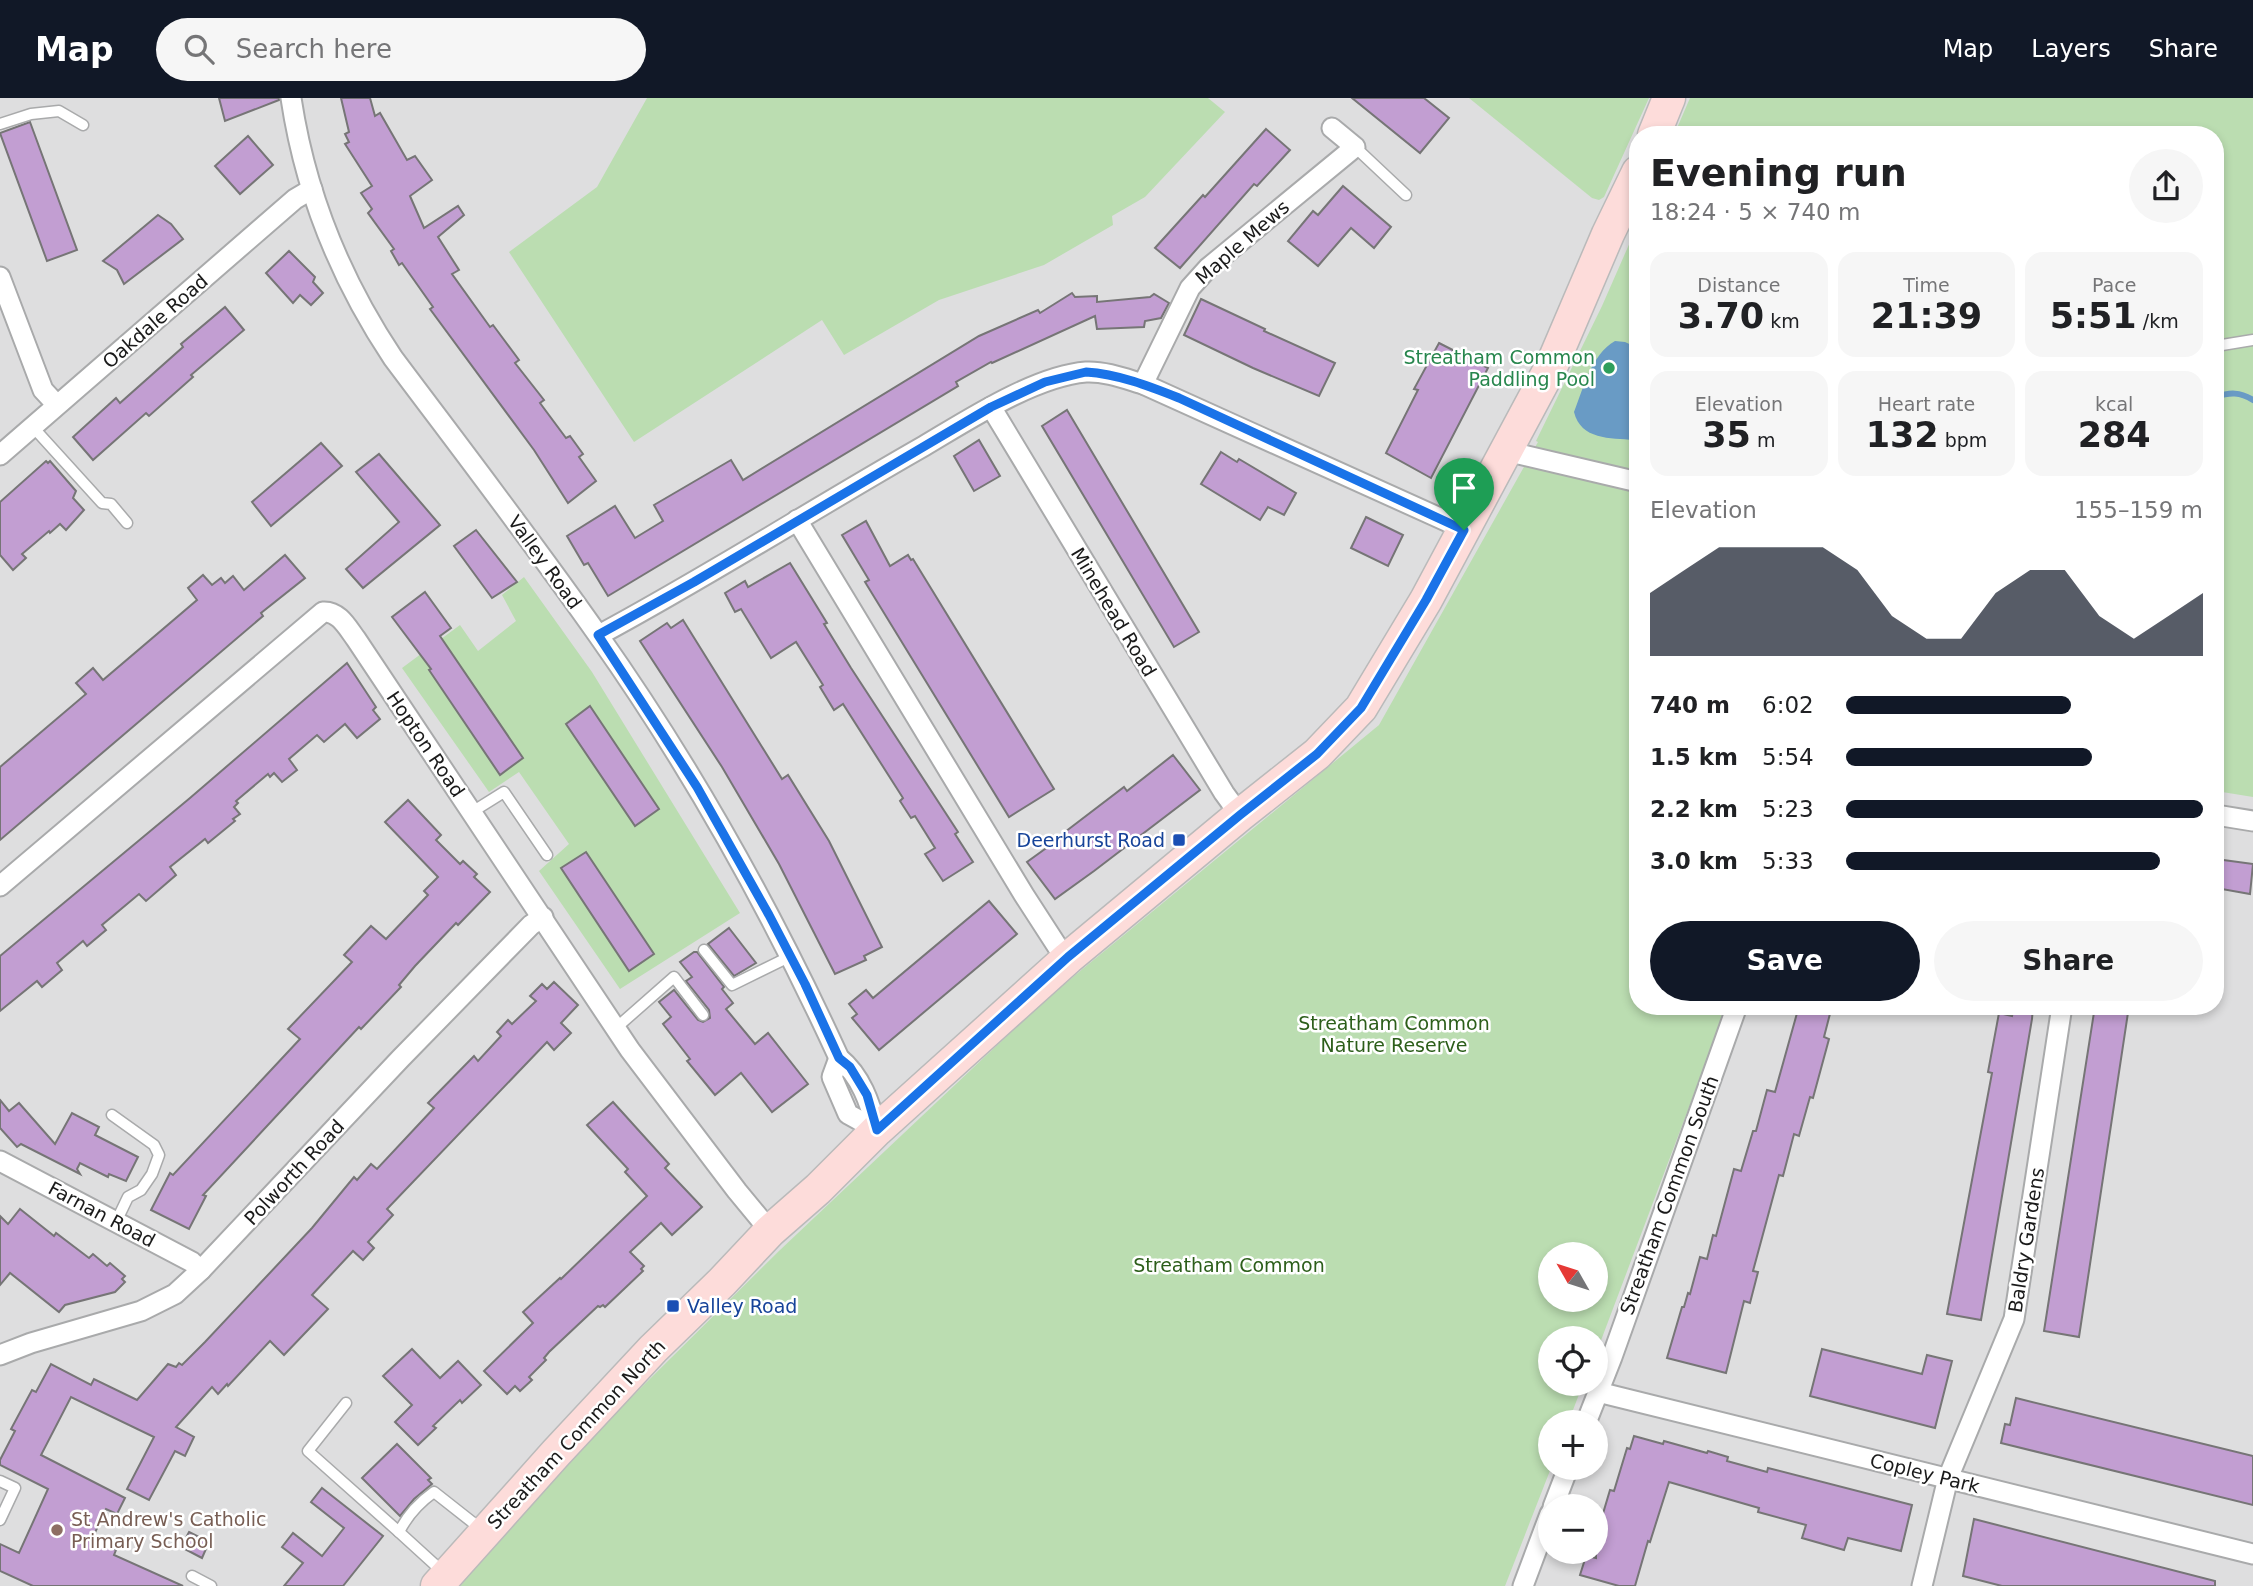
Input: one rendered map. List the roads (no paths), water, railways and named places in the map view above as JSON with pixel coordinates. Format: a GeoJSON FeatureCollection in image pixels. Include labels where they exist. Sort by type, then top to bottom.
{"type":"FeatureCollection","features":[{"type":"Feature","properties":{"kind":"main road"},"geometry":{"type":"LineString","coordinates":[[1658,126],[1669,98]]}},
{"type":"Feature","properties":{"kind":"main road","name":"Streatham Common North"},"geometry":{"type":"LineString","coordinates":[[442,1581],[644,1359],[770,1231],[1068,957],[1317,754],[1361,708],[1426,600],[1552,365],[1629,191]]}},
{"type":"Feature","properties":{"kind":"street","name":"Valley Road"},"geometry":{"type":"LineString","coordinates":[[291,98],[300,148],[312,189],[337,258],[364,313],[382,342],[598,635],[697,787],[791,955],[839,1058],[850,1067],[867,1095],[877,1130]]}},
{"type":"Feature","properties":{"kind":"street"},"geometry":{"type":"LineString","coordinates":[[1332,128],[1355,147]]}},
{"type":"Feature","properties":{"kind":"street","name":"Maple Mews"},"geometry":{"type":"LineString","coordinates":[[1143,384],[1190,288],[1208,268],[1355,147]]}},
{"type":"Feature","properties":{"kind":"street","name":"Oakdale Road"},"geometry":{"type":"LineString","coordinates":[[0,455],[295,199],[312,189]]}},
{"type":"Feature","properties":{"kind":"street"},"geometry":{"type":"LineString","coordinates":[[0,277],[43,390],[56,404]]}},
{"type":"Feature","properties":{"kind":"street"},"geometry":{"type":"LineString","coordinates":[[598,635],[694,582],[991,407],[1045,382],[1086,372],[1143,384],[1464,530]]}},
{"type":"Feature","properties":{"kind":"street","name":"Minehead Road"},"geometry":{"type":"LineString","coordinates":[[991,407],[1224,793],[1240,815]]}},
{"type":"Feature","properties":{"kind":"street"},"geometry":{"type":"LineString","coordinates":[[1506,451],[1629,480]]}},
{"type":"Feature","properties":{"kind":"street"},"geometry":{"type":"LineString","coordinates":[[797,520],[1024,895],[1057,946],[1068,957]]}},
{"type":"Feature","properties":{"kind":"street","name":"Hopton Road"},"geometry":{"type":"LineString","coordinates":[[0,886],[323,611],[330,611],[337,615],[356,639],[630,1050],[770,1231]]}},
{"type":"Feature","properties":{"kind":"street"},"geometry":{"type":"LineString","coordinates":[[2224,816],[2253,821]]}},
{"type":"Feature","properties":{"kind":"street","name":"Polworth Road"},"geometry":{"type":"LineString","coordinates":[[0,1355],[141,1311],[175,1294],[531,925],[543,917]]}},
{"type":"Feature","properties":{"kind":"street","name":"Streatham Common South"},"geometry":{"type":"LineString","coordinates":[[1608,1364],[1734,1015]]}},
{"type":"Feature","properties":{"kind":"street","name":"Baldry Gardens"},"geometry":{"type":"LineString","coordinates":[[1922,1586],[1948,1478],[2014,1319],[2061,1015]]}},
{"type":"Feature","properties":{"kind":"street","name":"Farnan Road"},"geometry":{"type":"LineString","coordinates":[[0,1161],[192,1262],[201,1270]]}},
{"type":"Feature","properties":{"kind":"street","name":"Copley Park"},"geometry":{"type":"LineString","coordinates":[[1608,1394],[2253,1554]]}},
{"type":"Feature","properties":{"kind":"street"},"geometry":{"type":"LineString","coordinates":[[1523,1586],[1538,1546]]}},
{"type":"Feature","properties":{"kind":"lane"},"geometry":{"type":"LineString","coordinates":[[0,124],[31,114],[59,111],[83,125]]}},
{"type":"Feature","properties":{"kind":"lane"},"geometry":{"type":"LineString","coordinates":[[1355,147],[1406,195]]}},
{"type":"Feature","properties":{"kind":"lane"},"geometry":{"type":"LineString","coordinates":[[2224,345],[2253,340]]}},
{"type":"Feature","properties":{"kind":"lane"},"geometry":{"type":"LineString","coordinates":[[32,426],[102,503],[111,504],[127,523]]}},
{"type":"Feature","properties":{"kind":"lane"},"geometry":{"type":"LineString","coordinates":[[472,811],[504,792],[547,855]]}},
{"type":"Feature","properties":{"kind":"lane"},"geometry":{"type":"LineString","coordinates":[[705,950],[732,985],[791,955]]}},
{"type":"Feature","properties":{"kind":"lane"},"geometry":{"type":"LineString","coordinates":[[616,1028],[674,977],[703,1015]]}},
{"type":"Feature","properties":{"kind":"lane"},"geometry":{"type":"LineString","coordinates":[[112,1115],[154,1145],[159,1155],[152,1174],[141,1190],[128,1197],[116,1222]]}},
{"type":"Feature","properties":{"kind":"lane"},"geometry":{"type":"LineString","coordinates":[[346,1403],[308,1451],[399,1532],[442,1581]]}},
{"type":"Feature","properties":{"kind":"lane"},"geometry":{"type":"LineString","coordinates":[[0,1480],[15,1488],[0,1520]]}},
{"type":"Feature","properties":{"kind":"lane"},"geometry":{"type":"LineString","coordinates":[[399,1532],[403,1523],[424,1499],[434,1492],[486,1532]]}},
{"type":"Feature","properties":{"kind":"lane"},"geometry":{"type":"LineString","coordinates":[[192,1576],[211,1586]]}},
{"type":"Feature","properties":{"kind":"water","name":"Streatham Common Paddling Pool"},"geometry":{"type":"Polygon","coordinates":[[[1615,341],[1629,344],[1629,440],[1606,438],[1590,433],[1583,428],[1574,412],[1594,363],[1615,341]]]}},
{"type":"Feature","properties":{"kind":"waterway"},"geometry":{"type":"LineString","coordinates":[[2224,395],[2244,395],[2253,400]]}},
{"type":"Feature","properties":{"kind":"place","name":"Streatham Common Paddling Pool"},"geometry":{"type":"Point","coordinates":[1609,368]}},
{"type":"Feature","properties":{"kind":"place","name":"Deerhurst Road"},"geometry":{"type":"Point","coordinates":[1179,840]}},
{"type":"Feature","properties":{"kind":"place","name":"Valley Road"},"geometry":{"type":"Point","coordinates":[673,1306]}},
{"type":"Feature","properties":{"kind":"place","name":"St Andrew's Catholic Primary School"},"geometry":{"type":"Point","coordinates":[57,1530]}},
{"type":"Feature","properties":{"kind":"park label","name":"Streatham Common Nature Reserve"},"geometry":{"type":"Point","coordinates":[1394,1034]}},
{"type":"Feature","properties":{"kind":"park label","name":"Streatham Common"},"geometry":{"type":"Point","coordinates":[1229,1265]}}]}
